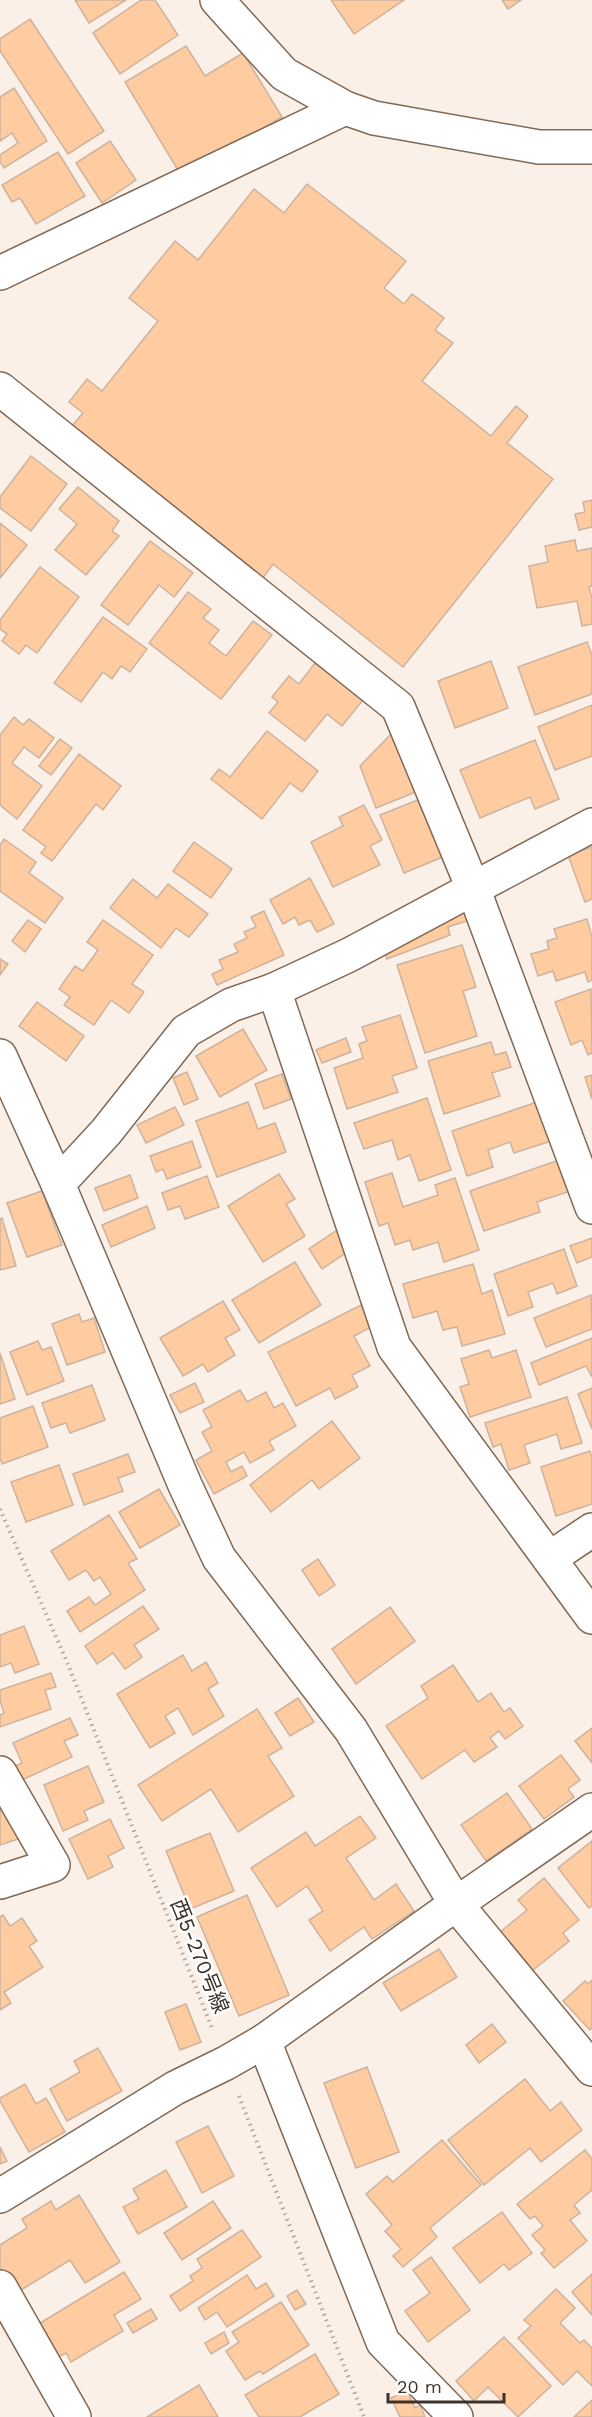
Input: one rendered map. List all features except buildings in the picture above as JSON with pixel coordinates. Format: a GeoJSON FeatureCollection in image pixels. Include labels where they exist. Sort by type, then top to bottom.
{"type":"FeatureCollection","features":[{"type":"Feature","properties":{"kind":"street"},"geometry":{"type":"LineString","coordinates":[[217,0],[284,74],[345,108],[374,118],[539,147],[592,147]]}},
{"type":"Feature","properties":{"kind":"street"},"geometry":{"type":"LineString","coordinates":[[0,273],[345,108]]}},
{"type":"Feature","properties":{"kind":"street"},"geometry":{"type":"LineString","coordinates":[[0,389],[398,707],[473,888],[592,1207]]}},
{"type":"Feature","properties":{"kind":"street"},"geometry":{"type":"LineString","coordinates":[[58,1184],[106,1132],[186,1031],[231,1005],[274,990],[349,955],[592,825]]}},
{"type":"Feature","properties":{"kind":"street"},"geometry":{"type":"LineString","coordinates":[[274,990],[394,1347],[592,1617]]}},
{"type":"Feature","properties":{"kind":"street"},"geometry":{"type":"LineString","coordinates":[[0,1056],[58,1184],[185,1485],[219,1558],[351,1730],[456,1904],[592,2070]]}},
{"type":"Feature","properties":{"kind":"street"},"geometry":{"type":"LineString","coordinates":[[550,1558],[592,1530]]}},
{"type":"Feature","properties":{"kind":"street"},"geometry":{"type":"LineString","coordinates":[[0,1773],[53,1865],[0,1882]]}},
{"type":"Feature","properties":{"kind":"street"},"geometry":{"type":"LineString","coordinates":[[0,2196],[175,2088],[264,2041],[592,1810]]}},
{"type":"Feature","properties":{"kind":"street"},"geometry":{"type":"LineString","coordinates":[[264,2041],[383,2342],[456,2417]]}},
{"type":"Feature","properties":{"kind":"street"},"geometry":{"type":"LineString","coordinates":[[0,2287],[74,2417]]}},
{"type":"Feature","properties":{"kind":"path","name":"西5-270号線"},"geometry":{"type":"LineString","coordinates":[[0,1509],[67,1662],[364,2417]]}}]}
